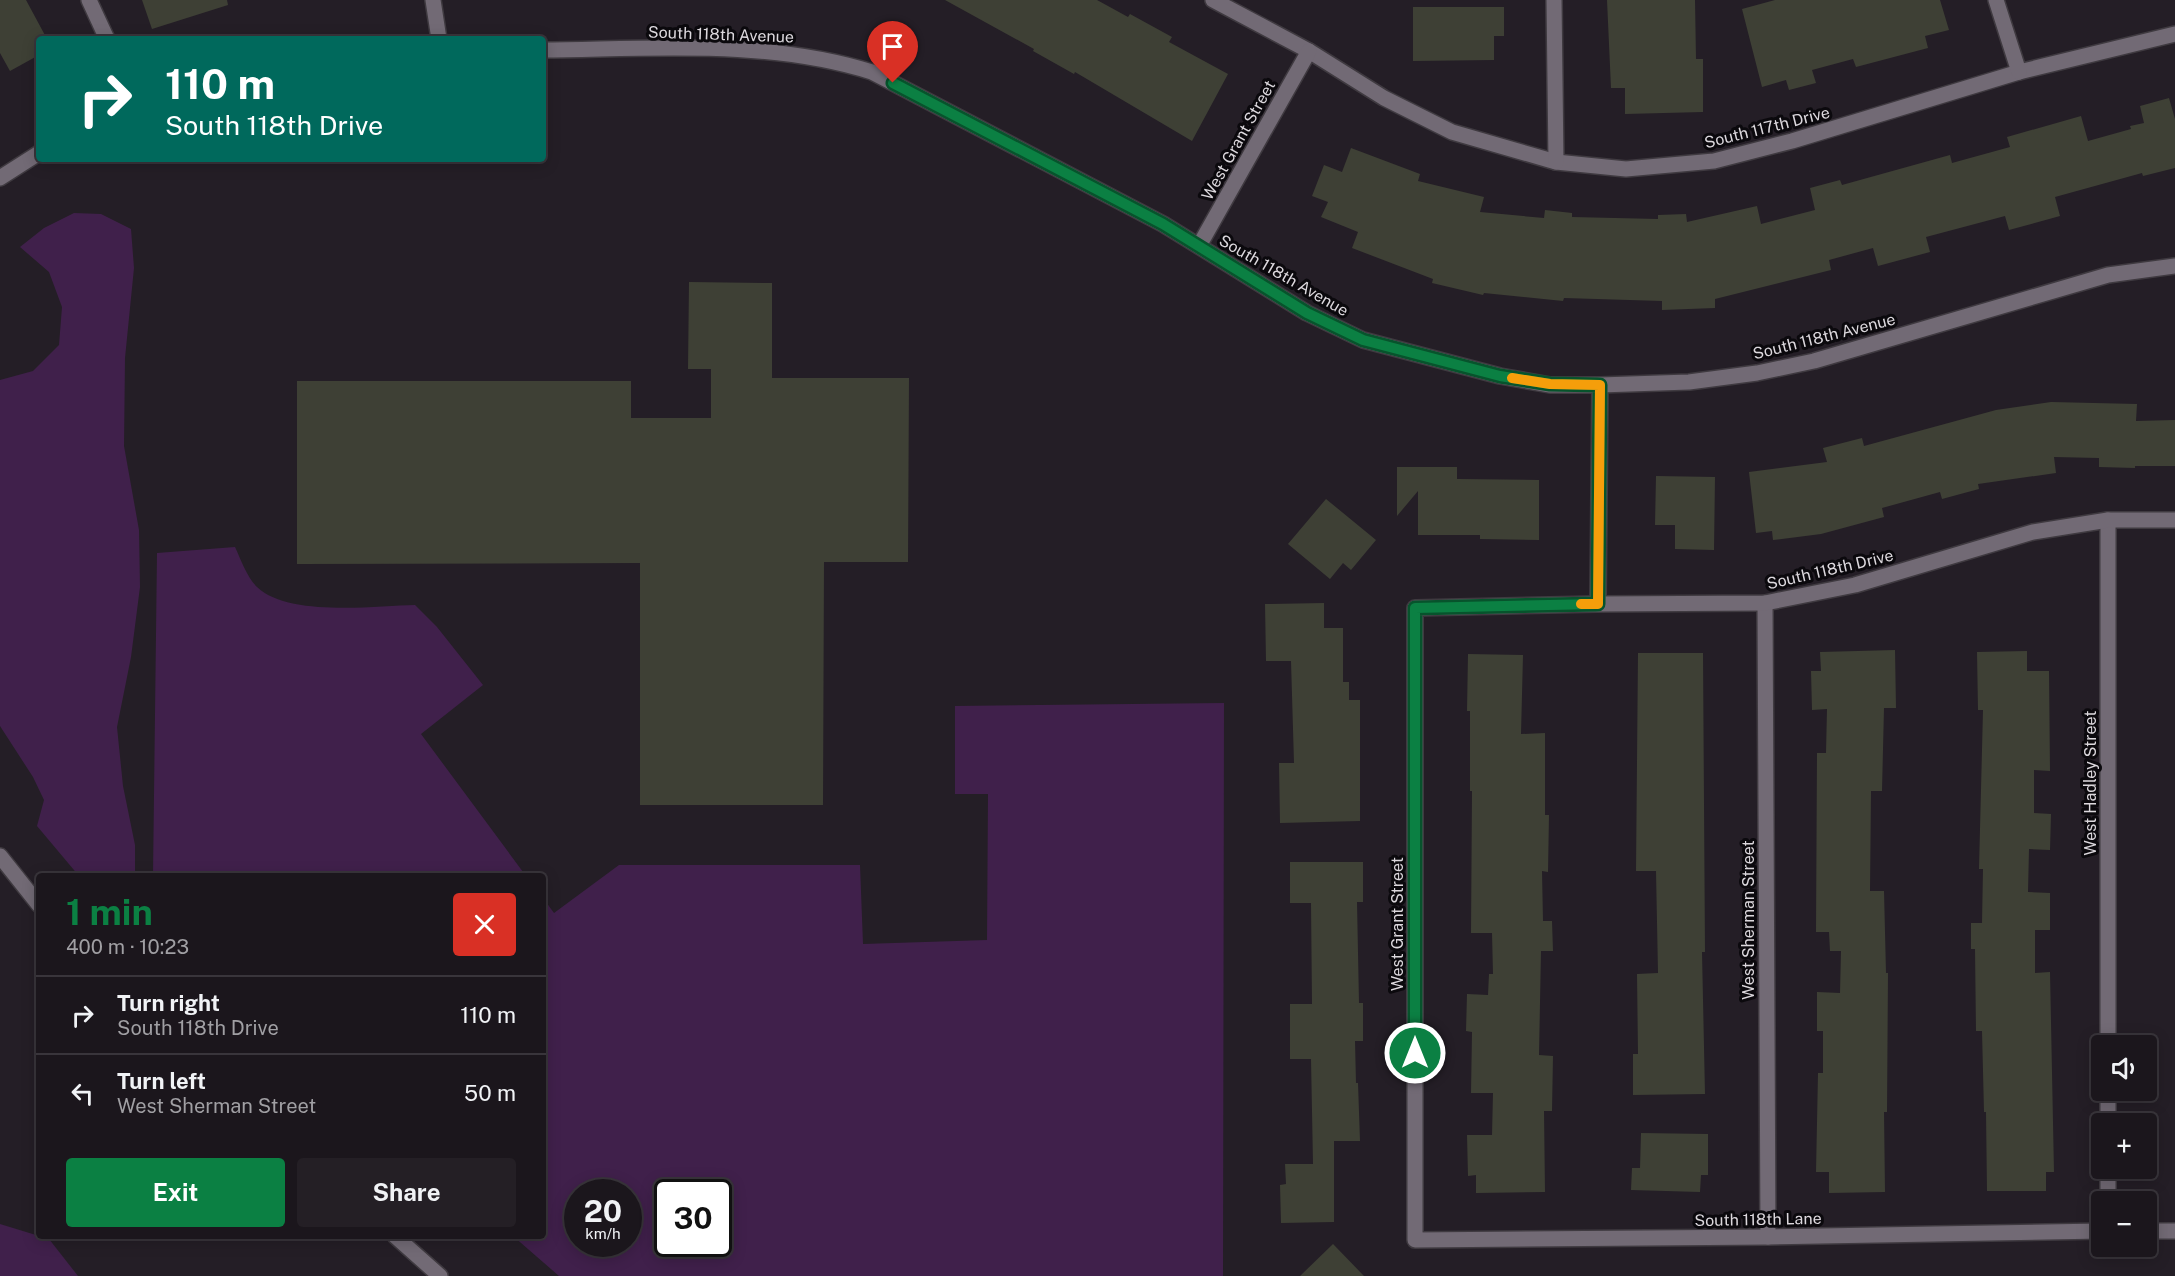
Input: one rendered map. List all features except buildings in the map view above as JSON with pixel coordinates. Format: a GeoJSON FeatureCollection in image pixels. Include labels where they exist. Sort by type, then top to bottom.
{"type":"FeatureCollection","features":[{"type":"Feature","properties":{"kind":"street"},"geometry":{"type":"LineString","coordinates":[[89,0],[106,36]]}},
{"type":"Feature","properties":{"kind":"street"},"geometry":{"type":"LineString","coordinates":[[433,0],[439,36]]}},
{"type":"Feature","properties":{"kind":"street","name":"South 117th Drive"},"geometry":{"type":"LineString","coordinates":[[1213,0],[1309,51],[1384,98],[1452,132],[1556,162],[1626,169],[1714,160],[1792,141],[2019,72],[2175,34]]}},
{"type":"Feature","properties":{"kind":"street"},"geometry":{"type":"LineString","coordinates":[[1554,0],[1556,162]]}},
{"type":"Feature","properties":{"kind":"street"},"geometry":{"type":"LineString","coordinates":[[1996,0],[2019,72]]}},
{"type":"Feature","properties":{"kind":"street","name":"South 118th Avenue"},"geometry":{"type":"LineString","coordinates":[[546,50],[771,51],[850,65],[873,72],[1163,224],[1307,313],[1363,340],[1500,376],[1550,384],[1689,382],[1757,373],[1814,361],[2108,275],[2175,266]]}},
{"type":"Feature","properties":{"kind":"street","name":"West Grant Street"},"geometry":{"type":"LineString","coordinates":[[1199,246],[1309,51]]}},
{"type":"Feature","properties":{"kind":"street"},"geometry":{"type":"LineString","coordinates":[[0,178],[36,155]]}},
{"type":"Feature","properties":{"kind":"street"},"geometry":{"type":"LineString","coordinates":[[1598,604],[1600,385]]}},
{"type":"Feature","properties":{"kind":"street","name":"South 118th Drive"},"geometry":{"type":"LineString","coordinates":[[1415,608],[1765,603],[1855,585],[2033,532],[2108,520],[2175,520]]}},
{"type":"Feature","properties":{"kind":"street","name":"West Hadley Street"},"geometry":{"type":"LineString","coordinates":[[2108,520],[2108,1035]]}},
{"type":"Feature","properties":{"kind":"street","name":"West Sherman Street"},"geometry":{"type":"LineString","coordinates":[[1765,603],[1768,1237]]}},
{"type":"Feature","properties":{"kind":"street","name":"West Grant Street"},"geometry":{"type":"LineString","coordinates":[[1415,608],[1415,1240]]}},
{"type":"Feature","properties":{"kind":"street"},"geometry":{"type":"LineString","coordinates":[[0,856],[36,901]]}},
{"type":"Feature","properties":{"kind":"street","name":"South 118th Lane"},"geometry":{"type":"LineString","coordinates":[[1415,1240],[2091,1231]]}},
{"type":"Feature","properties":{"kind":"street"},"geometry":{"type":"LineString","coordinates":[[2157,1231],[2175,1231]]}},
{"type":"Feature","properties":{"kind":"street"},"geometry":{"type":"LineString","coordinates":[[398,1239],[440,1276]]}},
{"type":"Feature","properties":{"kind":"shaded area"},"geometry":{"type":"Polygon","coordinates":[[[74,213],[101,214],[131,229],[134,268],[125,358],[124,446],[139,530],[140,587],[131,657],[117,727],[123,786],[135,845],[135,873],[76,873],[37,826],[44,800],[33,777],[0,726],[0,380],[33,371],[59,345],[62,307],[49,272],[20,247],[44,228],[74,213]]]}},
{"type":"Feature","properties":{"kind":"shaded area"},"geometry":{"type":"Polygon","coordinates":[[[235,547],[253,583],[271,596],[289,603],[332,608],[415,605],[437,627],[483,685],[421,734],[524,873],[153,873],[157,553],[235,547]]]}},
{"type":"Feature","properties":{"kind":"shaded area"},"geometry":{"type":"Polygon","coordinates":[[[1224,703],[1223,1276],[559,1276],[516,1239],[546,1239],[546,902],[554,913],[619,865],[860,865],[863,944],[987,940],[988,794],[955,794],[955,706],[1224,703]]]}},
{"type":"Feature","properties":{"kind":"shaded area"},"geometry":{"type":"Polygon","coordinates":[[[0,1224],[36,1235],[36,1239],[49,1239],[78,1276],[0,1276],[0,1224]]]}},
{"type":"Feature","properties":{"kind":"slow traffic"},"geometry":{"type":"LineString","coordinates":[[1512,378],[1550,384],[1600,385],[1598,604],[1581,604]]}},
{"type":"Feature","properties":{"kind":"route"},"geometry":{"type":"LineString","coordinates":[[893,83],[1163,224],[1307,313],[1363,340],[1500,376],[1550,384],[1600,385],[1598,604],[1415,608],[1415,1053]]}}]}
